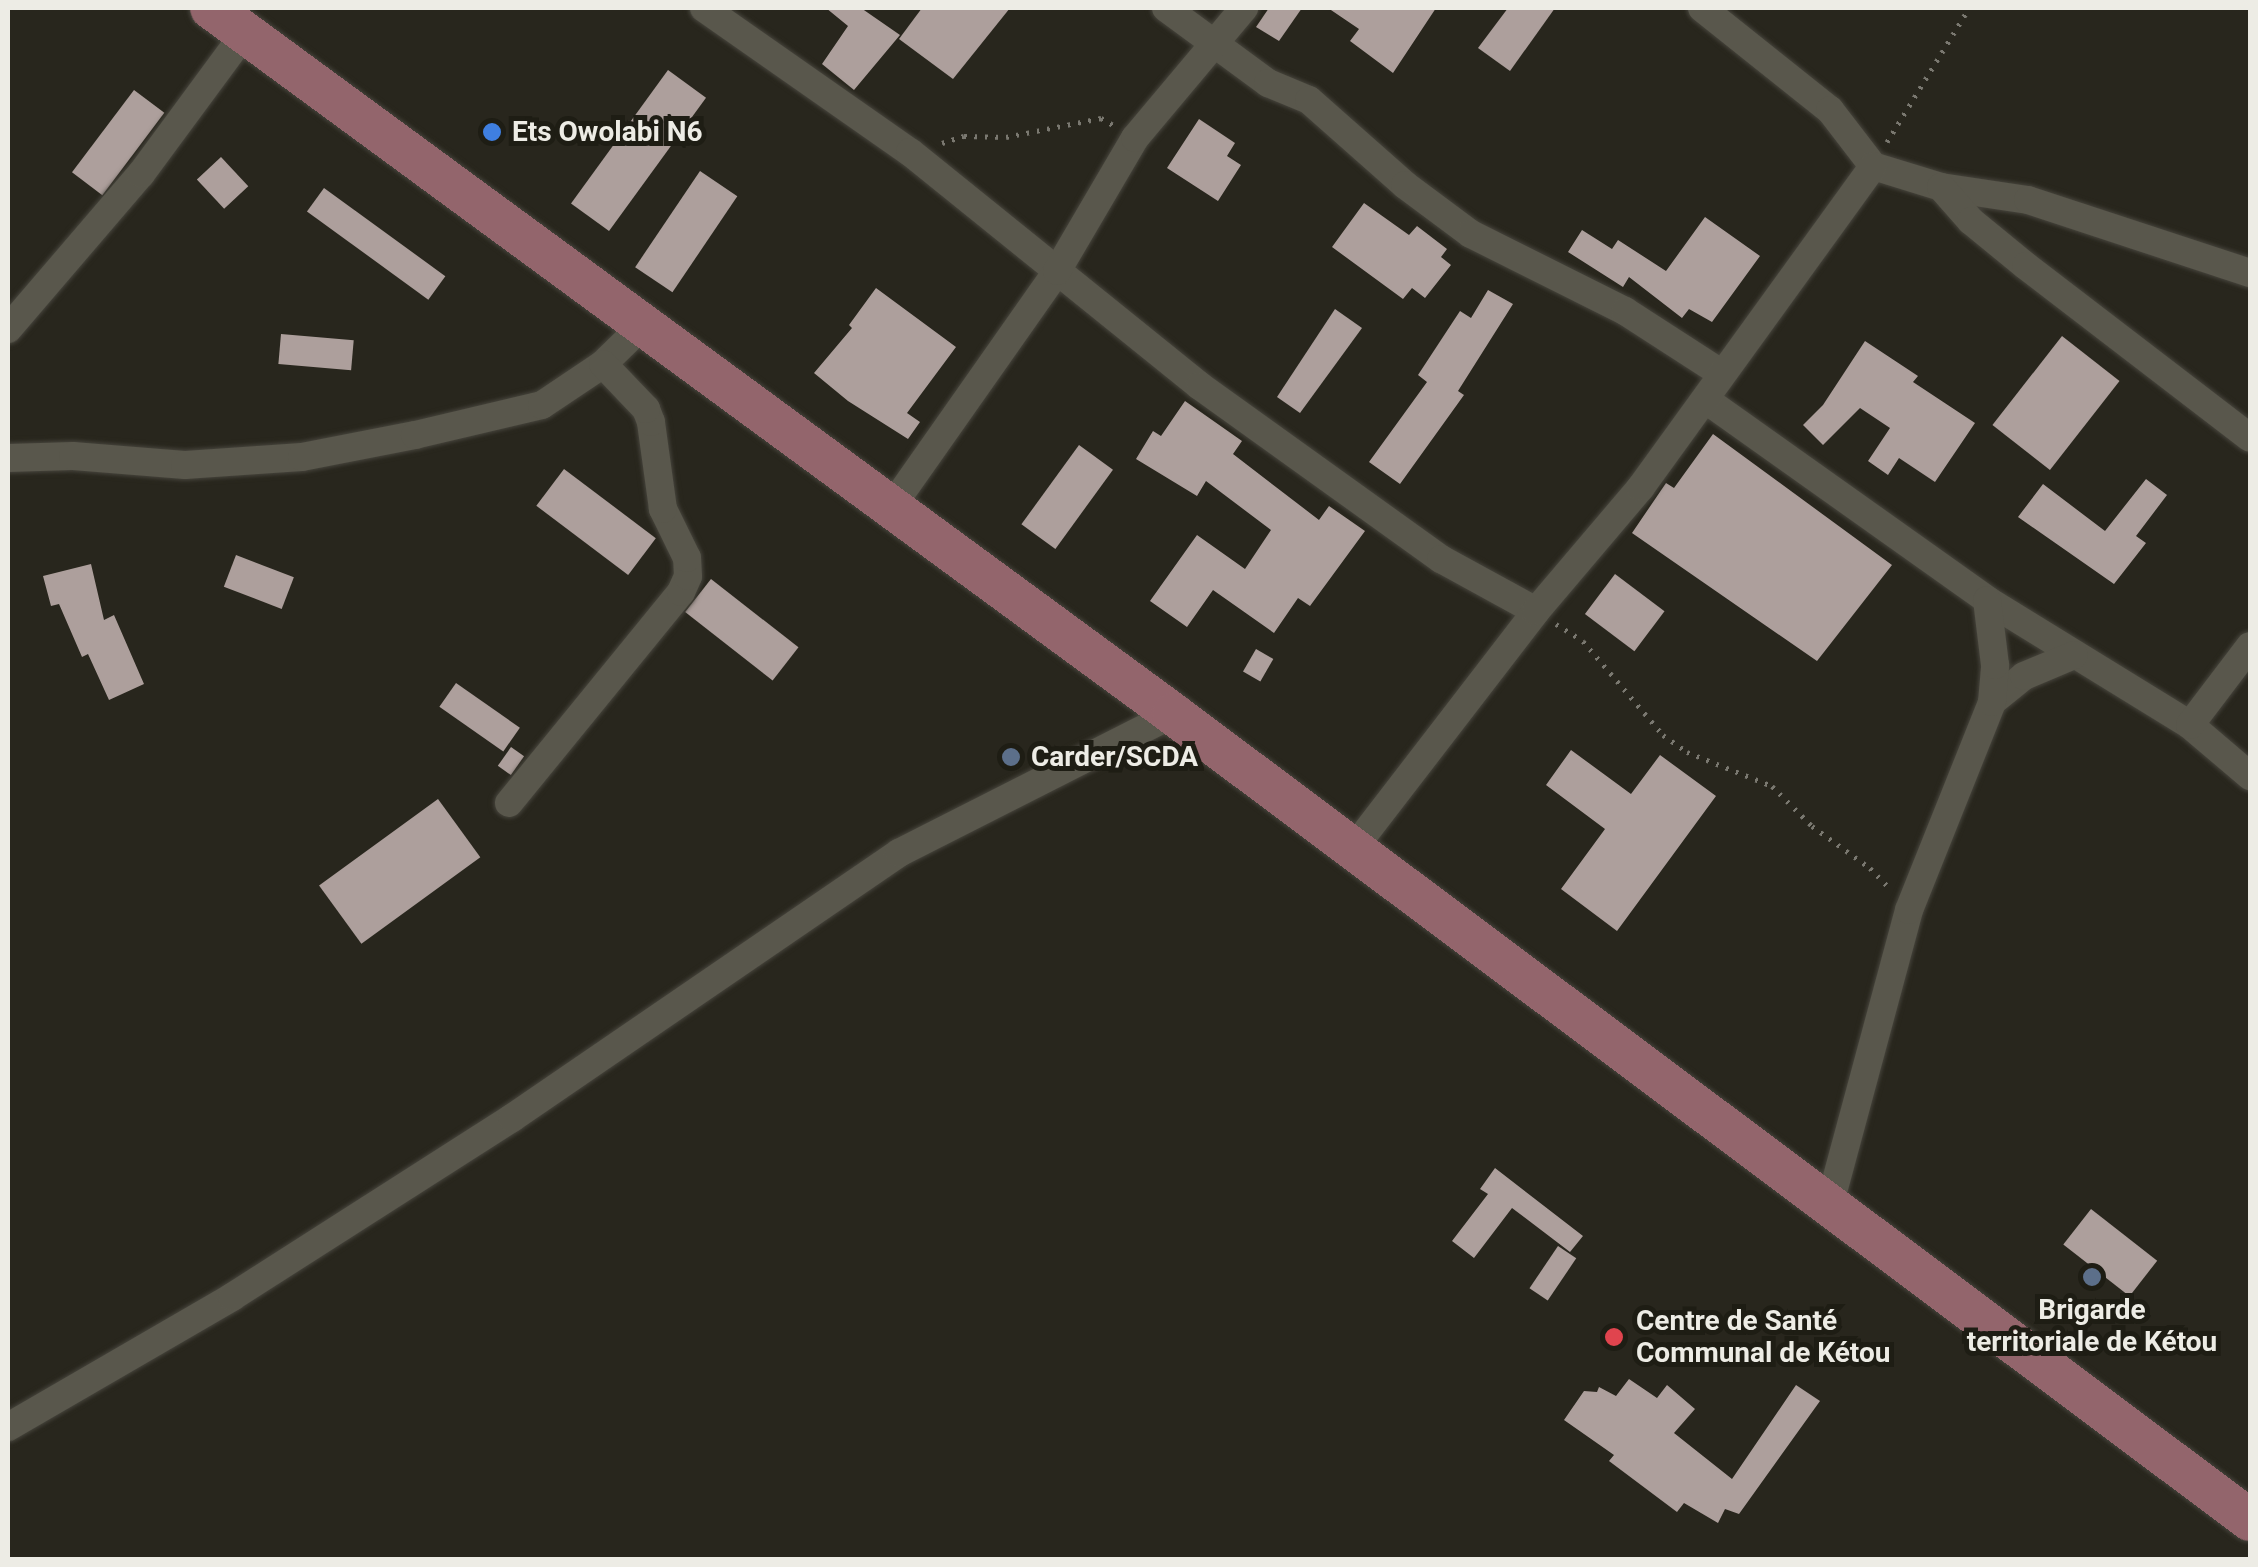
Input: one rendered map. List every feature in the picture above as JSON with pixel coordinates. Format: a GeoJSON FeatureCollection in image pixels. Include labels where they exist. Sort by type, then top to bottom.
{"type":"FeatureCollection","features":[{"type":"Feature","properties":{"kind":"main road"},"geometry":{"type":"LineString","coordinates":[[212,8],[641,327],[1173,714],[2250,1520]]}},
{"type":"Feature","properties":{"kind":"street"},"geometry":{"type":"LineString","coordinates":[[704,8],[910,152],[1200,386],[1441,559],[1536,611]]}},
{"type":"Feature","properties":{"kind":"street"},"geometry":{"type":"LineString","coordinates":[[1166,8],[1268,83],[1309,100],[1406,185],[1471,234],[1625,311],[1721,373]]}},
{"type":"Feature","properties":{"kind":"street"},"geometry":{"type":"LineString","coordinates":[[890,509],[1057,271],[1136,138],[1244,8]]}},
{"type":"Feature","properties":{"kind":"street"},"geometry":{"type":"LineString","coordinates":[[1702,8],[1830,110],[1872,166],[1941,187],[2028,200],[2250,273]]}},
{"type":"Feature","properties":{"kind":"street"},"geometry":{"type":"LineString","coordinates":[[8,329],[141,174],[245,33]]}},
{"type":"Feature","properties":{"kind":"street"},"geometry":{"type":"LineString","coordinates":[[1353,850],[1536,611],[1641,487],[1872,166]]}},
{"type":"Feature","properties":{"kind":"street"},"geometry":{"type":"LineString","coordinates":[[1941,187],[1971,221],[2026,266],[2250,438]]}},
{"type":"Feature","properties":{"kind":"street"},"geometry":{"type":"LineString","coordinates":[[8,458],[73,456],[185,465],[302,457],[542,405],[603,364],[641,327]]}},
{"type":"Feature","properties":{"kind":"street"},"geometry":{"type":"LineString","coordinates":[[509,803],[680,592],[688,576],[687,558],[663,509],[646,409],[603,364]]}},
{"type":"Feature","properties":{"kind":"street"},"geometry":{"type":"LineString","coordinates":[[1706,400],[1987,600],[2190,725],[2250,776]]}},
{"type":"Feature","properties":{"kind":"street"},"geometry":{"type":"LineString","coordinates":[[1830,1203],[1909,910],[1992,702],[1995,665],[1987,600]]}},
{"type":"Feature","properties":{"kind":"street"},"geometry":{"type":"LineString","coordinates":[[2190,725],[2250,646]]}},
{"type":"Feature","properties":{"kind":"street"},"geometry":{"type":"LineString","coordinates":[[1992,702],[2024,676],[2074,655]]}},
{"type":"Feature","properties":{"kind":"street"},"geometry":{"type":"LineString","coordinates":[[8,1427],[232,1297],[495,1128],[898,853],[1173,714]]}},
{"type":"Feature","properties":{"kind":"path"},"geometry":{"type":"LineString","coordinates":[[1872,166],[1968,8]]}},
{"type":"Feature","properties":{"kind":"path"},"geometry":{"type":"LineString","coordinates":[[910,152],[964,136],[1006,137],[1100,118],[1136,138]]}},
{"type":"Feature","properties":{"kind":"path"},"geometry":{"type":"LineString","coordinates":[[1536,611],[1583,641],[1663,735],[1686,752],[1772,786],[1812,826],[1870,868],[1909,910]]}},
{"type":"Feature","properties":{"kind":"building"},"geometry":{"type":"Polygon","coordinates":[[[826,8],[861,8],[900,35],[854,90],[822,64],[848,26],[826,8]]]}},
{"type":"Feature","properties":{"kind":"building"},"geometry":{"type":"Polygon","coordinates":[[[922,8],[1010,8],[953,79],[899,39],[922,8]]]}},
{"type":"Feature","properties":{"kind":"building"},"geometry":{"type":"Polygon","coordinates":[[[1269,8],[1302,8],[1279,41],[1256,27],[1269,8]]]}},
{"type":"Feature","properties":{"kind":"building"},"geometry":{"type":"Polygon","coordinates":[[[1328,8],[1436,8],[1393,73],[1350,41],[1359,29],[1328,8]]]}},
{"type":"Feature","properties":{"kind":"building"},"geometry":{"type":"Polygon","coordinates":[[[1508,8],[1555,8],[1510,71],[1478,48],[1508,8]]]}},
{"type":"Feature","properties":{"kind":"building"},"geometry":{"type":"Polygon","coordinates":[[[668,70],[706,98],[609,231],[571,203],[668,70]]]}},
{"type":"Feature","properties":{"kind":"building"},"geometry":{"type":"Polygon","coordinates":[[[134,90],[164,113],[102,195],[72,172],[134,90]]]}},
{"type":"Feature","properties":{"kind":"building"},"geometry":{"type":"Polygon","coordinates":[[[1199,119],[1235,143],[1227,156],[1241,165],[1218,201],[1167,168],[1199,119]]]}},
{"type":"Feature","properties":{"kind":"building"},"geometry":{"type":"Polygon","coordinates":[[[221,157],[248,186],[224,209],[197,180],[221,157]]]}},
{"type":"Feature","properties":{"kind":"building"},"geometry":{"type":"Polygon","coordinates":[[[700,171],[737,196],[672,292],[635,267],[700,171]]]}},
{"type":"Feature","properties":{"kind":"building"},"geometry":{"type":"Polygon","coordinates":[[[324,188],[445,276],[428,300],[307,211],[324,188]]]}},
{"type":"Feature","properties":{"kind":"building"},"geometry":{"type":"Polygon","coordinates":[[[1364,203],[1409,235],[1417,226],[1447,249],[1441,257],[1451,265],[1425,298],[1412,288],[1403,299],[1332,247],[1364,203]]]}},
{"type":"Feature","properties":{"kind":"building"},"geometry":{"type":"Polygon","coordinates":[[[1705,217],[1760,256],[1712,322],[1689,309],[1682,318],[1629,277],[1623,287],[1568,252],[1582,230],[1612,249],[1618,240],[1666,271],[1705,217]]]}},
{"type":"Feature","properties":{"kind":"building"},"geometry":{"type":"Polygon","coordinates":[[[876,288],[956,347],[907,413],[920,422],[908,439],[848,401],[814,373],[852,328],[849,325],[876,288]]]}},
{"type":"Feature","properties":{"kind":"building"},"geometry":{"type":"Polygon","coordinates":[[[1488,290],[1513,304],[1458,391],[1464,395],[1400,484],[1369,462],[1427,382],[1418,375],[1460,311],[1471,318],[1488,290]]]}},
{"type":"Feature","properties":{"kind":"building"},"geometry":{"type":"Polygon","coordinates":[[[1335,309],[1362,328],[1300,413],[1277,397],[1335,309]]]}},
{"type":"Feature","properties":{"kind":"building"},"geometry":{"type":"Polygon","coordinates":[[[281,334],[354,340],[351,370],[278,364],[281,334]]]}},
{"type":"Feature","properties":{"kind":"building"},"geometry":{"type":"Polygon","coordinates":[[[2062,336],[2120,381],[2050,470],[1992,425],[2062,336]]]}},
{"type":"Feature","properties":{"kind":"building"},"geometry":{"type":"Polygon","coordinates":[[[1865,341],[1918,376],[1913,382],[1975,423],[1935,482],[1899,458],[1888,475],[1868,461],[1890,428],[1860,408],[1823,445],[1803,425],[1823,405],[1865,341]]]}},
{"type":"Feature","properties":{"kind":"building"},"geometry":{"type":"Polygon","coordinates":[[[1185,401],[1242,441],[1233,454],[1319,520],[1329,506],[1365,531],[1310,606],[1298,598],[1274,633],[1213,590],[1187,627],[1150,601],[1197,535],[1245,569],[1271,530],[1206,481],[1197,496],[1136,459],[1153,431],[1161,436],[1185,401]]]}},
{"type":"Feature","properties":{"kind":"building"},"geometry":{"type":"Polygon","coordinates":[[[1713,434],[1892,565],[1817,661],[1632,533],[1666,483],[1674,488],[1713,434]]]}},
{"type":"Feature","properties":{"kind":"building"},"geometry":{"type":"Polygon","coordinates":[[[1079,445],[1113,470],[1055,549],[1021,524],[1079,445]]]}},
{"type":"Feature","properties":{"kind":"building"},"geometry":{"type":"Polygon","coordinates":[[[564,469],[656,538],[628,575],[536,506],[564,469]]]}},
{"type":"Feature","properties":{"kind":"building"},"geometry":{"type":"Polygon","coordinates":[[[2146,479],[2167,495],[2136,536],[2146,543],[2114,584],[2018,517],[2043,484],[2105,531],[2146,479]]]}},
{"type":"Feature","properties":{"kind":"building"},"geometry":{"type":"Polygon","coordinates":[[[236,555],[294,577],[282,609],[224,587],[236,555]]]}},
{"type":"Feature","properties":{"kind":"building"},"geometry":{"type":"Polygon","coordinates":[[[91,564],[104,620],[114,615],[144,684],[109,700],[88,654],[82,657],[59,604],[51,606],[43,576],[91,564]]]}},
{"type":"Feature","properties":{"kind":"building"},"geometry":{"type":"Polygon","coordinates":[[[1615,574],[1665,611],[1634,651],[1585,614],[1615,574]]]}},
{"type":"Feature","properties":{"kind":"building"},"geometry":{"type":"Polygon","coordinates":[[[711,579],[798,647],[773,680],[685,612],[711,579]]]}},
{"type":"Feature","properties":{"kind":"building"},"geometry":{"type":"Polygon","coordinates":[[[1256,649],[1273,659],[1260,682],[1243,672],[1256,649]]]}},
{"type":"Feature","properties":{"kind":"building"},"geometry":{"type":"Polygon","coordinates":[[[456,683],[520,728],[503,751],[439,707],[456,683]]]}},
{"type":"Feature","properties":{"kind":"building"},"geometry":{"type":"Polygon","coordinates":[[[511,747],[524,756],[511,775],[498,766],[511,747]]]}},
{"type":"Feature","properties":{"kind":"building"},"geometry":{"type":"Polygon","coordinates":[[[1571,750],[1631,794],[1660,755],[1716,796],[1617,931],[1561,889],[1605,829],[1546,785],[1571,750]]]}},
{"type":"Feature","properties":{"kind":"building"},"geometry":{"type":"Polygon","coordinates":[[[438,799],[480,857],[361,944],[319,885],[438,799]]]}},
{"type":"Feature","properties":{"kind":"building"},"geometry":{"type":"Polygon","coordinates":[[[1495,1168],[1583,1236],[1570,1252],[1512,1208],[1474,1258],[1452,1241],[1488,1194],[1480,1189],[1495,1168]]]}},
{"type":"Feature","properties":{"kind":"building"},"geometry":{"type":"Polygon","coordinates":[[[2091,1209],[2157,1261],[2129,1296],[2063,1244],[2091,1209]]]}},
{"type":"Feature","properties":{"kind":"building"},"geometry":{"type":"Polygon","coordinates":[[[1558,1246],[1576,1258],[1548,1301],[1529,1288],[1558,1246]]]}},
{"type":"Feature","properties":{"kind":"building"},"geometry":{"type":"Polygon","coordinates":[[[1629,1379],[1657,1398],[1667,1385],[1695,1409],[1674,1433],[1732,1479],[1796,1385],[1820,1401],[1739,1514],[1725,1509],[1718,1523],[1684,1503],[1677,1512],[1609,1461],[1614,1455],[1564,1420],[1584,1391],[1597,1392],[1599,1387],[1616,1396],[1629,1379]]]}},
{"type":"Feature","properties":{"kind":"place","name":"Ets Owolabi N6"},"geometry":{"type":"Point","coordinates":[492,132]}},
{"type":"Feature","properties":{"kind":"place","name":"Carder/SCDA"},"geometry":{"type":"Point","coordinates":[1011,757]}},
{"type":"Feature","properties":{"kind":"place","name":"Brigarde territoriale de Kétou"},"geometry":{"type":"Point","coordinates":[2092,1277]}},
{"type":"Feature","properties":{"kind":"place","name":"Centre de Santé Communal de Kétou"},"geometry":{"type":"Point","coordinates":[1614,1337]}}]}
